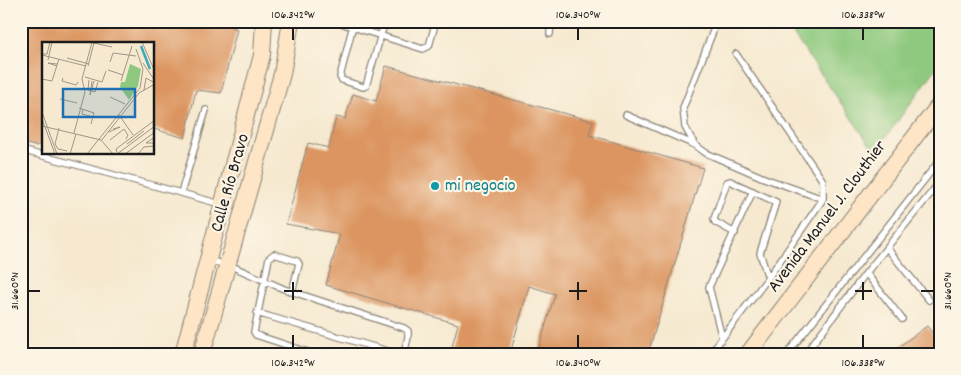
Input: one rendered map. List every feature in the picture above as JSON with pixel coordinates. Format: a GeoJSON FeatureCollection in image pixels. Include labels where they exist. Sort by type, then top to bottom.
{"type":"FeatureCollection","features":[{"type":"Feature","properties":{"kind":"street","name":"Calle Río Bravo"},"geometry":{"type":"LineString","coordinates":[[183,354],[262,55],[264,21]]}},
{"type":"Feature","properties":{"kind":"street","name":"Calle Río Bravo"},"geometry":{"type":"LineString","coordinates":[[202,354],[282,74],[291,21]]}},
{"type":"Feature","properties":{"kind":"street","name":"Avenida Manuel J. Clouthier"},"geometry":{"type":"LineString","coordinates":[[749,353],[940,104]]}},
{"type":"Feature","properties":{"kind":"street"},"geometry":{"type":"LineString","coordinates":[[191,324],[209,330]]}},
{"type":"Feature","properties":{"kind":"lane"},"geometry":{"type":"LineString","coordinates":[[334,21],[353,24],[381,36],[426,49],[429,46],[436,21]]}},
{"type":"Feature","properties":{"kind":"lane"},"geometry":{"type":"LineString","coordinates":[[353,24],[340,77],[342,80],[363,87],[366,86],[385,21]]}},
{"type":"Feature","properties":{"kind":"lane"},"geometry":{"type":"LineString","coordinates":[[550,34],[551,21]]}},
{"type":"Feature","properties":{"kind":"lane"},"geometry":{"type":"LineString","coordinates":[[695,145],[685,127],[684,108],[717,21]]}},
{"type":"Feature","properties":{"kind":"lane"},"geometry":{"type":"LineString","coordinates":[[710,354],[768,278],[823,199],[823,181],[736,54]]}},
{"type":"Feature","properties":{"kind":"lane"},"geometry":{"type":"LineString","coordinates":[[181,193],[206,110]]}},
{"type":"Feature","properties":{"kind":"lane"},"geometry":{"type":"LineString","coordinates":[[626,115],[764,178],[823,199]]}},
{"type":"Feature","properties":{"kind":"lane"},"geometry":{"type":"LineString","coordinates":[[21,150],[223,205]]}},
{"type":"Feature","properties":{"kind":"lane"},"geometry":{"type":"LineString","coordinates":[[787,354],[940,160]]}},
{"type":"Feature","properties":{"kind":"lane"},"geometry":{"type":"LineString","coordinates":[[735,233],[715,222],[714,219],[727,182],[730,181],[776,202],[760,253],[768,278]]}},
{"type":"Feature","properties":{"kind":"lane"},"geometry":{"type":"LineString","coordinates":[[805,354],[866,273],[940,182]]}},
{"type":"Feature","properties":{"kind":"lane"},"geometry":{"type":"LineString","coordinates":[[934,189],[940,197]]}},
{"type":"Feature","properties":{"kind":"lane"},"geometry":{"type":"LineString","coordinates":[[722,338],[709,288],[752,191]]}},
{"type":"Feature","properties":{"kind":"lane"},"geometry":{"type":"LineString","coordinates":[[888,248],[929,300]]}},
{"type":"Feature","properties":{"kind":"lane"},"geometry":{"type":"LineString","coordinates":[[292,292],[299,264],[297,261],[274,254],[269,258],[254,330],[256,335],[314,354]]}},
{"type":"Feature","properties":{"kind":"lane"},"geometry":{"type":"LineString","coordinates":[[208,260],[228,265],[292,292],[404,328],[408,331],[404,354]]}},
{"type":"Feature","properties":{"kind":"lane"},"geometry":{"type":"LineString","coordinates":[[866,273],[902,319]]}},
{"type":"Feature","properties":{"kind":"lane"},"geometry":{"type":"LineString","coordinates":[[257,313],[398,354]]}},
{"type":"Feature","properties":{"kind":"green space"},"geometry":{"type":"Polygon","coordinates":[[[784,21],[940,21],[940,63],[875,152],[784,21]]]}},
{"type":"Feature","properties":{"kind":"building"},"geometry":{"type":"Polygon","coordinates":[[[21,21],[232,21],[231,27],[237,29],[221,93],[196,90],[185,138],[155,129],[155,42],[42,42],[42,143],[36,146],[21,143],[21,21]]]}},
{"type":"Feature","properties":{"kind":"building","name":"mi negocio"},"geometry":{"type":"Polygon","coordinates":[[[386,66],[593,121],[589,135],[703,168],[648,354],[537,354],[555,294],[529,286],[510,354],[450,354],[458,324],[326,285],[340,234],[286,224],[308,143],[329,148],[336,117],[345,119],[353,94],[376,101],[386,66]]]}},
{"type":"Feature","properties":{"kind":"building"},"geometry":{"type":"Polygon","coordinates":[[[927,326],[940,343],[940,354],[889,354],[927,326]]]}},
{"type":"Feature","properties":{"kind":"place","name":"mi negocio"},"geometry":{"type":"Point","coordinates":[435,186]}}]}
